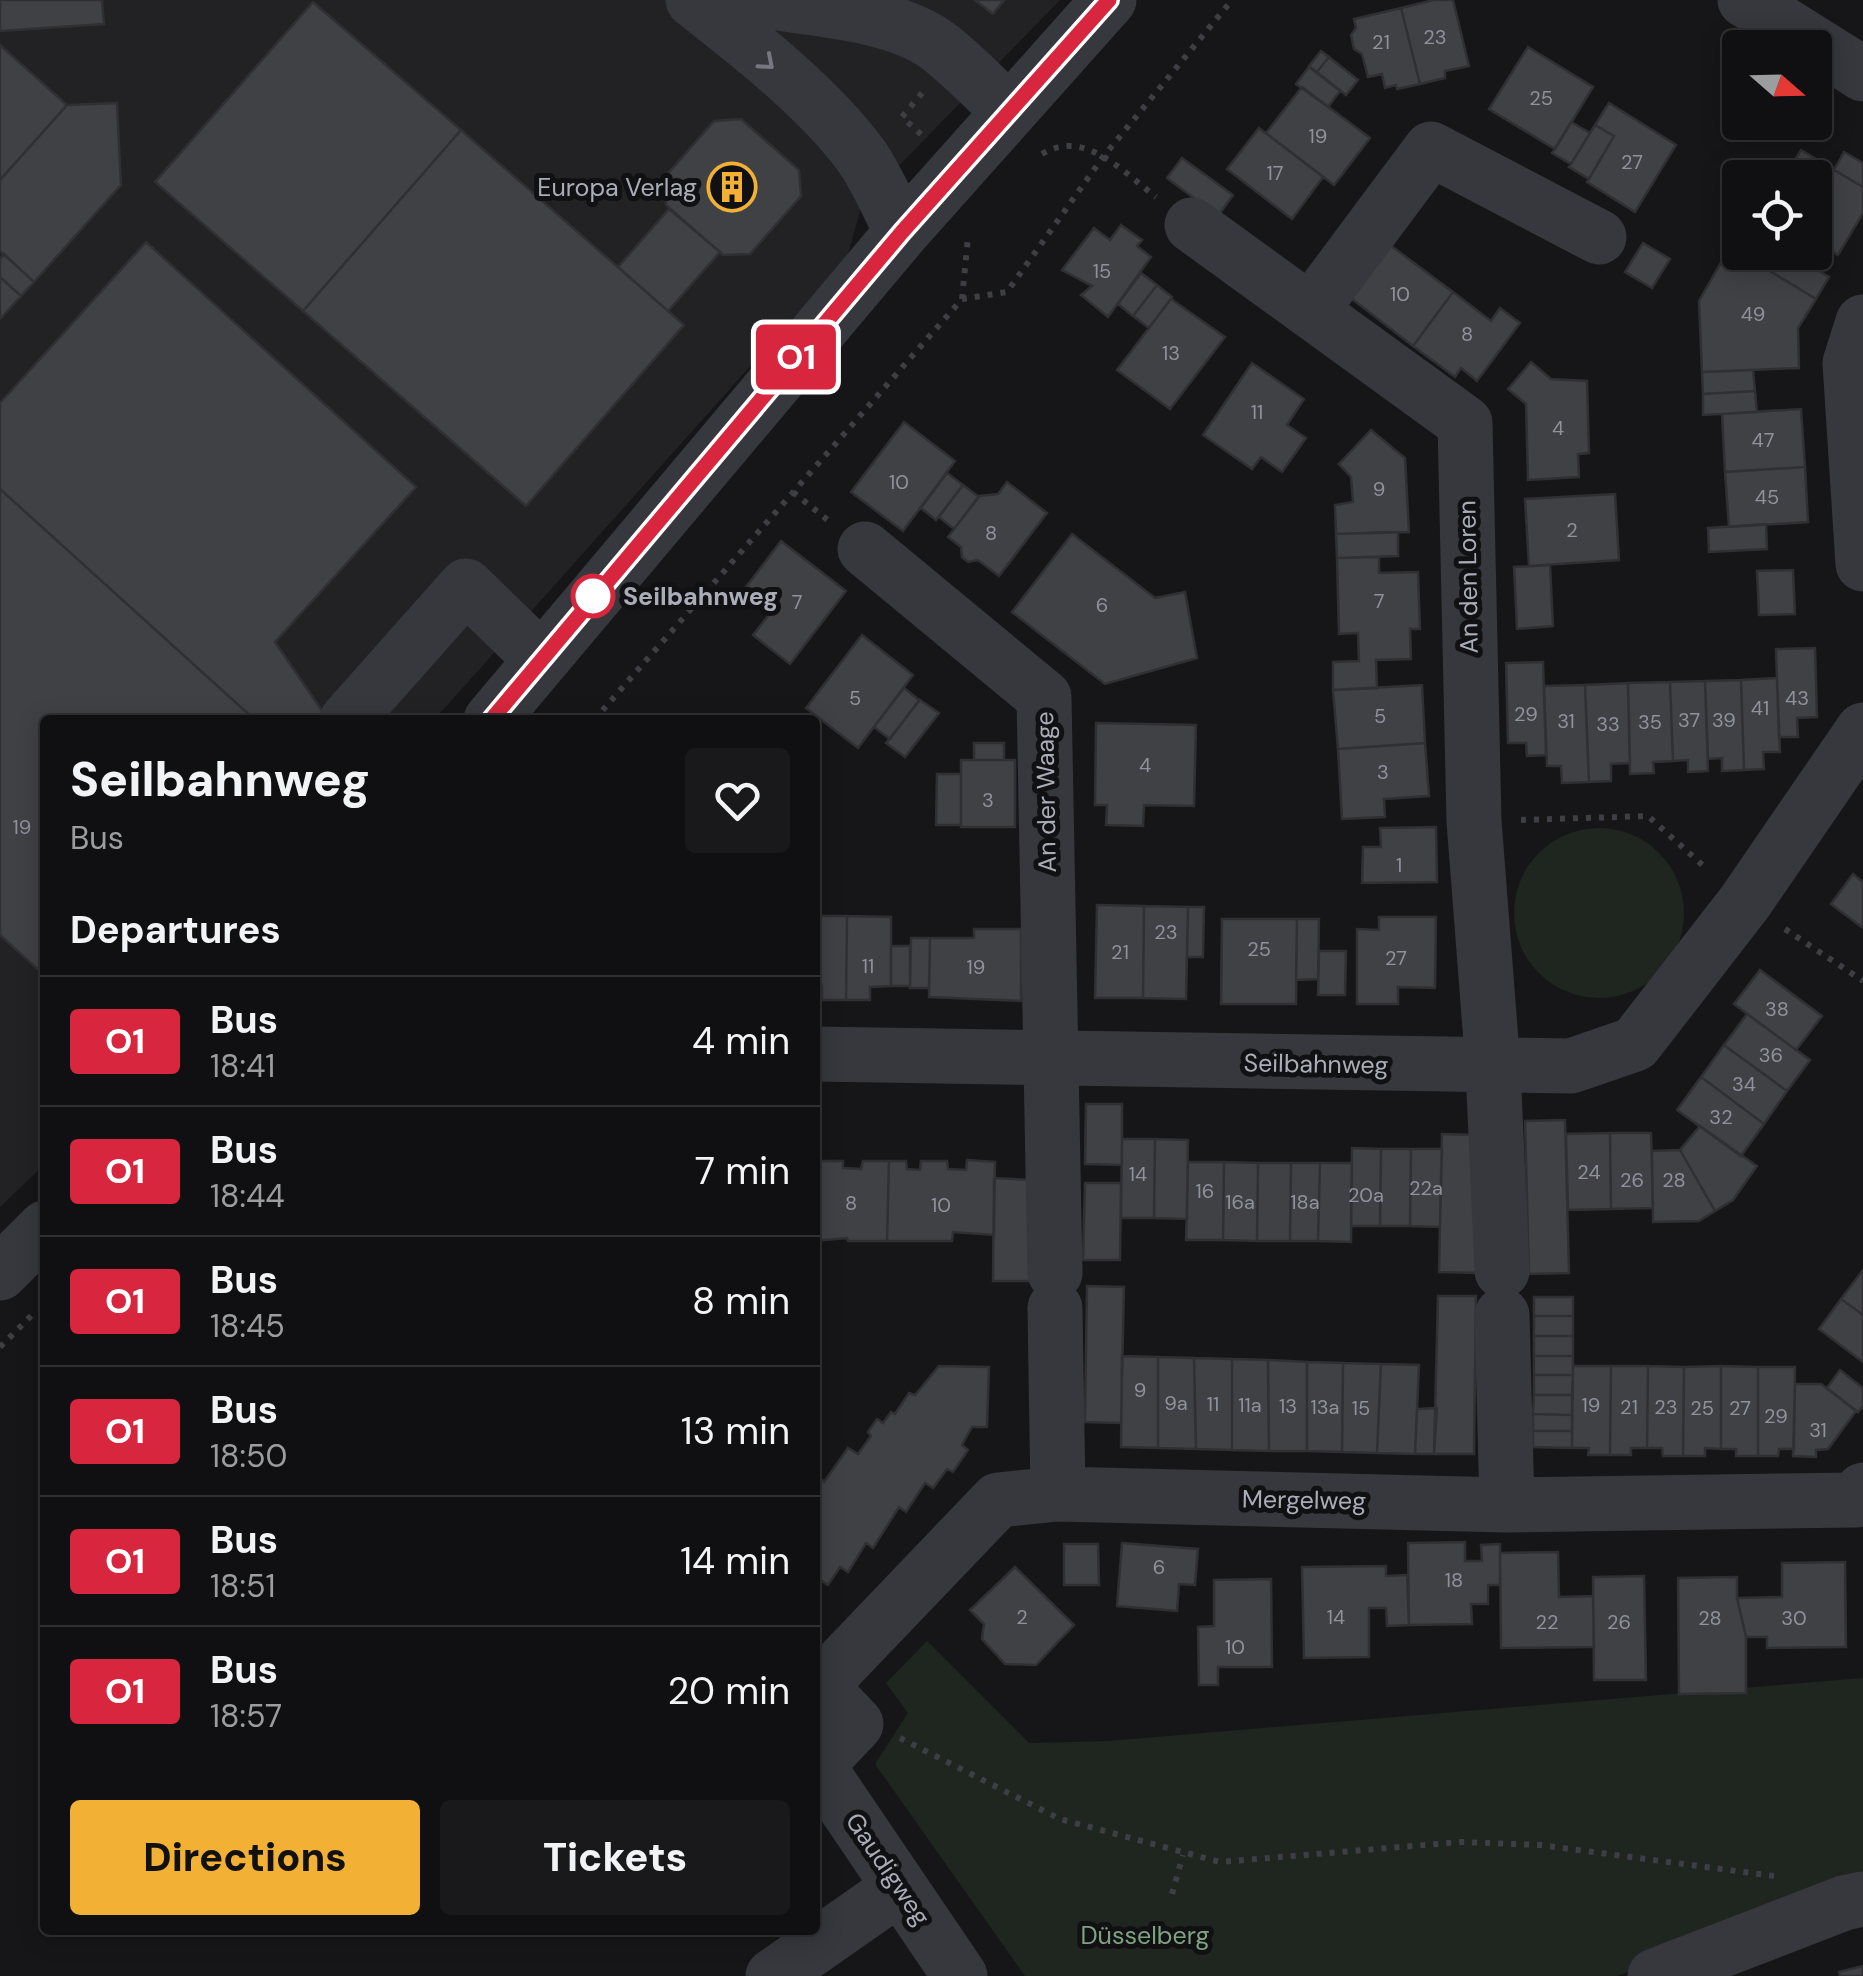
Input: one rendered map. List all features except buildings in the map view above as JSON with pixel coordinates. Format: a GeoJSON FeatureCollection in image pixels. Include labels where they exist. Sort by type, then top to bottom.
{"type":"FeatureCollection","features":[{"type":"Feature","properties":{"kind":"street"},"geometry":{"type":"LineString","coordinates":[[692,0],[821,110],[843,134],[865,161],[902,232]]}},
{"type":"Feature","properties":{"kind":"street"},"geometry":{"type":"LineString","coordinates":[[758,0],[877,21],[911,32],[938,46],[1008,110]]}},
{"type":"Feature","properties":{"kind":"street"},"geometry":{"type":"LineString","coordinates":[[495,715],[902,232],[1109,0]]}},
{"type":"Feature","properties":{"kind":"street"},"geometry":{"type":"LineString","coordinates":[[1744,0],[1863,74]]}},
{"type":"Feature","properties":{"kind":"street"},"geometry":{"type":"LineString","coordinates":[[1311,310],[1431,150],[1599,237]]}},
{"type":"Feature","properties":{"kind":"street","name":"An den Loren"},"geometry":{"type":"LineString","coordinates":[[1192,225],[1465,423],[1474,821],[1492,1067],[1507,1505]]}},
{"type":"Feature","properties":{"kind":"street"},"geometry":{"type":"LineString","coordinates":[[1863,322],[1850,362],[1863,564]]}},
{"type":"Feature","properties":{"kind":"street","name":"An der Waage"},"geometry":{"type":"LineString","coordinates":[[865,549],[1044,697],[1058,1494]]}},
{"type":"Feature","properties":{"kind":"street"},"geometry":{"type":"LineString","coordinates":[[352,715],[466,586],[541,659]]}},
{"type":"Feature","properties":{"kind":"street","name":"Seilbahnweg"},"geometry":{"type":"LineString","coordinates":[[820,1054],[1571,1066],[1635,1044],[1745,902],[1863,730]]}},
{"type":"Feature","properties":{"kind":"street"},"geometry":{"type":"LineString","coordinates":[[0,1274],[40,1233]]}},
{"type":"Feature","properties":{"kind":"street","name":"Mergelweg"},"geometry":{"type":"LineString","coordinates":[[820,1746],[830,1700],[998,1500],[1058,1494],[1507,1505],[1856,1500],[1863,1490]]}},
{"type":"Feature","properties":{"kind":"street","name":"Gaudigweg"},"geometry":{"type":"LineString","coordinates":[[820,1770],[960,1976]]}},
{"type":"Feature","properties":{"kind":"street"},"geometry":{"type":"LineString","coordinates":[[773,1976],[900,1888]]}},
{"type":"Feature","properties":{"kind":"street"},"geometry":{"type":"LineString","coordinates":[[1669,1974],[1863,1899]]}},
{"type":"Feature","properties":{"kind":"path"},"geometry":{"type":"LineString","coordinates":[[962,299],[1007,292],[1103,157],[1232,0]]}},
{"type":"Feature","properties":{"kind":"path"},"geometry":{"type":"LineString","coordinates":[[1038,156],[1057,146],[1076,144],[1103,157],[1192,225]]}},
{"type":"Feature","properties":{"kind":"path"},"geometry":{"type":"LineString","coordinates":[[598,715],[962,299],[966,240],[974,226]]}},
{"type":"Feature","properties":{"kind":"path"},"geometry":{"type":"LineString","coordinates":[[1474,821],[1648,816],[1745,902],[1863,982]]}},
{"type":"Feature","properties":{"kind":"path"},"geometry":{"type":"LineString","coordinates":[[0,1347],[40,1307]]}},
{"type":"Feature","properties":{"kind":"path"},"geometry":{"type":"LineString","coordinates":[[830,1700],[1060,1819],[1220,1862],[1460,1842],[1540,1846],[1777,1877]]}},
{"type":"Feature","properties":{"kind":"path"},"geometry":{"type":"LineString","coordinates":[[1172,1894],[1183,1854]]}},
{"type":"Feature","properties":{"kind":"shaded area"},"geometry":{"type":"Polygon","coordinates":[[[0,0],[1060,0],[862,204],[847,258],[438,715],[40,715],[40,1169],[0,1207],[0,0]]]}},
{"type":"Feature","properties":{"kind":"green space"},"geometry":{"type":"Polygon","coordinates":[[[1599,828],[1631,835],[1659,853],[1677,881],[1684,913],[1677,945],[1659,973],[1631,991],[1599,998],[1567,991],[1539,973],[1521,945],[1514,913],[1521,881],[1539,853],[1567,835],[1599,828]]]}},
{"type":"Feature","properties":{"kind":"green space","name":"Düsselberg"},"geometry":{"type":"Polygon","coordinates":[[[927,1641],[1029,1743],[1108,1741],[1863,1678],[1863,1883],[1617,1976],[1025,1976],[875,1764],[908,1713],[886,1683],[927,1641]]]}},
{"type":"Feature","properties":{"kind":"bus line","name":"O1"},"geometry":{"type":"LineString","coordinates":[[495,715],[902,232],[1109,0]]}},
{"type":"Feature","properties":{"kind":"place","name":"Europa Verlag"},"geometry":{"type":"Point","coordinates":[732,187]}},
{"type":"Feature","properties":{"kind":"place","name":"Seilbahnweg"},"geometry":{"type":"Point","coordinates":[593,596]}}]}
